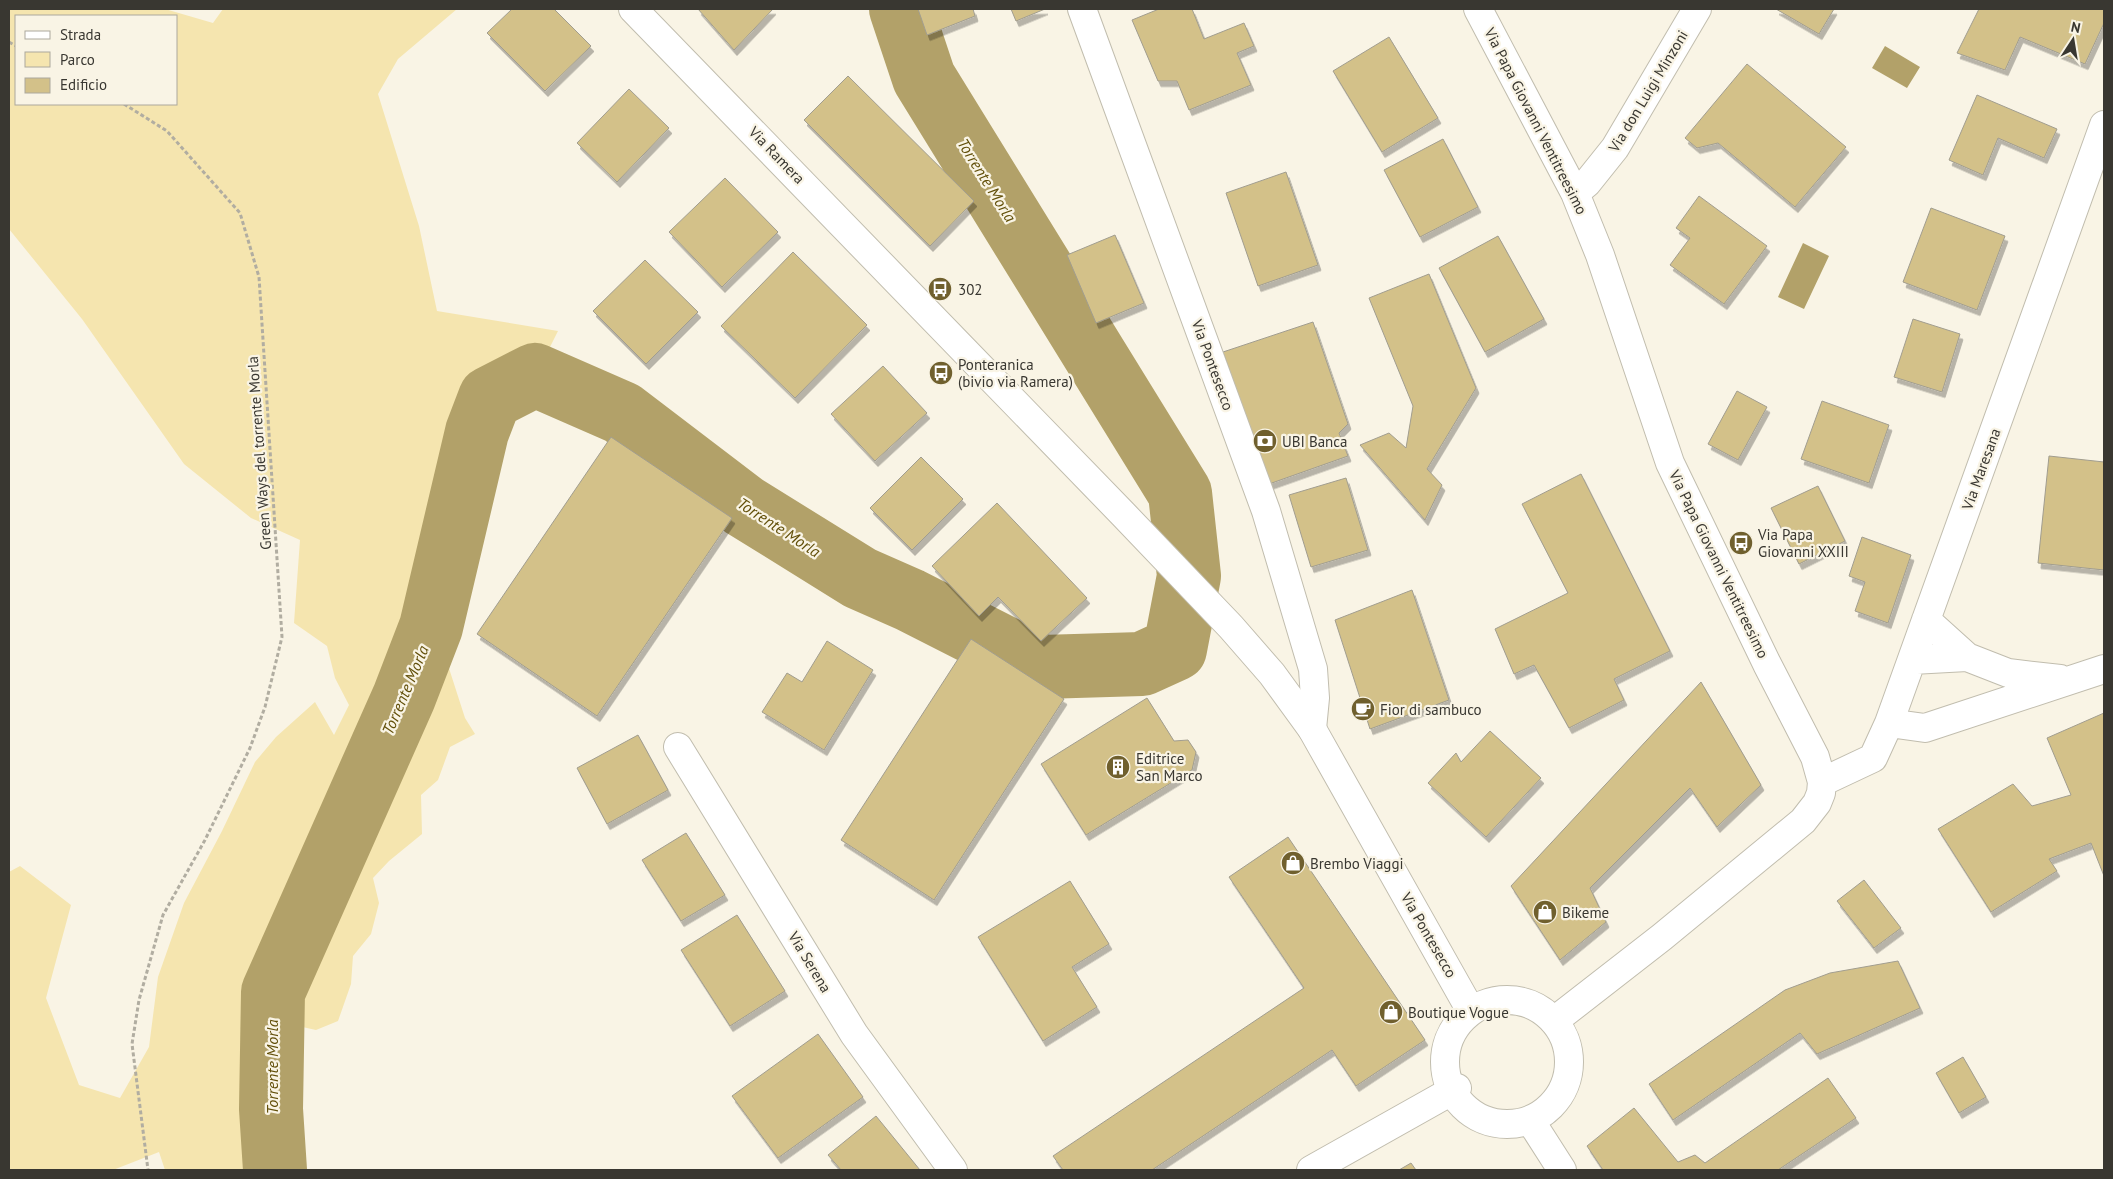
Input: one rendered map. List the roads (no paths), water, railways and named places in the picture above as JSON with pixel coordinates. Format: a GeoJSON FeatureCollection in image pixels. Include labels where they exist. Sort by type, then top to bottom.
{"type":"FeatureCollection","features":[{"type":"Feature","properties":{"kind":"street","name":"Via Ramera"},"geometry":{"type":"LineString","coordinates":[[633,9],[920,302]]}},
{"type":"Feature","properties":{"kind":"street","name":"Via Pontesecco"},"geometry":{"type":"LineString","coordinates":[[1082,9],[1266,511],[1313,668],[1312,729]]}},
{"type":"Feature","properties":{"kind":"street","name":"Via Papa Giovanni Ventitreesimo"},"geometry":{"type":"LineString","coordinates":[[1478,9],[1576,193],[1600,255],[1670,463],[1814,757],[1822,782]]}},
{"type":"Feature","properties":{"kind":"street","name":"Via don Luigi Minzoni"},"geometry":{"type":"LineString","coordinates":[[1576,193],[1587,183],[1615,148],[1697,9]]}},
{"type":"Feature","properties":{"kind":"street","name":"Via Maresana"},"geometry":{"type":"LineString","coordinates":[[1822,782],[1873,758],[1889,723],[2101,141]]}},
{"type":"Feature","properties":{"kind":"street","name":"Via Pontesecco"},"geometry":{"type":"LineString","coordinates":[[920,302],[1160,553],[1272,674],[1312,729],[1471,1011]]}},
{"type":"Feature","properties":{"kind":"street"},"geometry":{"type":"LineString","coordinates":[[1926,620],[1967,657],[2008,673],[2067,680]]}},
{"type":"Feature","properties":{"kind":"street"},"geometry":{"type":"LineString","coordinates":[[1912,660],[1967,657]]}},
{"type":"Feature","properties":{"kind":"street"},"geometry":{"type":"LineString","coordinates":[[1889,723],[1925,728],[2104,668]]}},
{"type":"Feature","properties":{"kind":"street","name":"Via Serena"},"geometry":{"type":"LineString","coordinates":[[678,747],[854,1034],[953,1170]]}},
{"type":"Feature","properties":{"kind":"street"},"geometry":{"type":"LineString","coordinates":[[1554,1021],[1662,937],[1804,821],[1818,803],[1822,782]]}},
{"type":"Feature","properties":{"kind":"street"},"geometry":{"type":"LineString","coordinates":[[1511,999],[1528,1003],[1544,1012],[1554,1021],[1566,1041],[1569,1058],[1568,1076],[1561,1093],[1550,1108],[1530,1120],[1518,1124],[1499,1124],[1481,1119],[1465,1109],[1445,1077],[1444,1056],[1449,1037],[1460,1020],[1476,1007],[1493,1001],[1511,999]]}},
{"type":"Feature","properties":{"kind":"street"},"geometry":{"type":"LineString","coordinates":[[1311,1170],[1454,1089]]}},
{"type":"Feature","properties":{"kind":"street"},"geometry":{"type":"LineString","coordinates":[[1530,1120],[1562,1170]]}},
{"type":"Feature","properties":{"kind":"waterway","name":"Torrente Morla"},"geometry":{"type":"LineString","coordinates":[[275,1170],[271,1109],[273,992],[404,697],[431,627],[477,432],[490,398],[535,375],[622,413],[744,506],[860,578],[910,600],[1042,667],[1142,664],[1175,649],[1189,576],[1180,493],[924,78],[901,9]]}},
{"type":"Feature","properties":{"kind":"place","name":"302"},"geometry":{"type":"Point","coordinates":[940,289]}},
{"type":"Feature","properties":{"kind":"place","name":"Ponteranica (bivio via Ramera)"},"geometry":{"type":"Point","coordinates":[941,373]}},
{"type":"Feature","properties":{"kind":"place","name":"UBI Banca"},"geometry":{"type":"Point","coordinates":[1265,441]}},
{"type":"Feature","properties":{"kind":"place","name":"Via Papa Giovanni XXIII"},"geometry":{"type":"Point","coordinates":[1741,543]}},
{"type":"Feature","properties":{"kind":"place","name":"Fior di sambuco"},"geometry":{"type":"Point","coordinates":[1363,709]}},
{"type":"Feature","properties":{"kind":"place","name":"Editrice San Marco"},"geometry":{"type":"Point","coordinates":[1118,767]}},
{"type":"Feature","properties":{"kind":"place","name":"Brembo Viaggi"},"geometry":{"type":"Point","coordinates":[1293,863]}},
{"type":"Feature","properties":{"kind":"place","name":"Bikeme"},"geometry":{"type":"Point","coordinates":[1545,912]}},
{"type":"Feature","properties":{"kind":"place","name":"Boutique Vogue"},"geometry":{"type":"Point","coordinates":[1391,1012]}}]}
